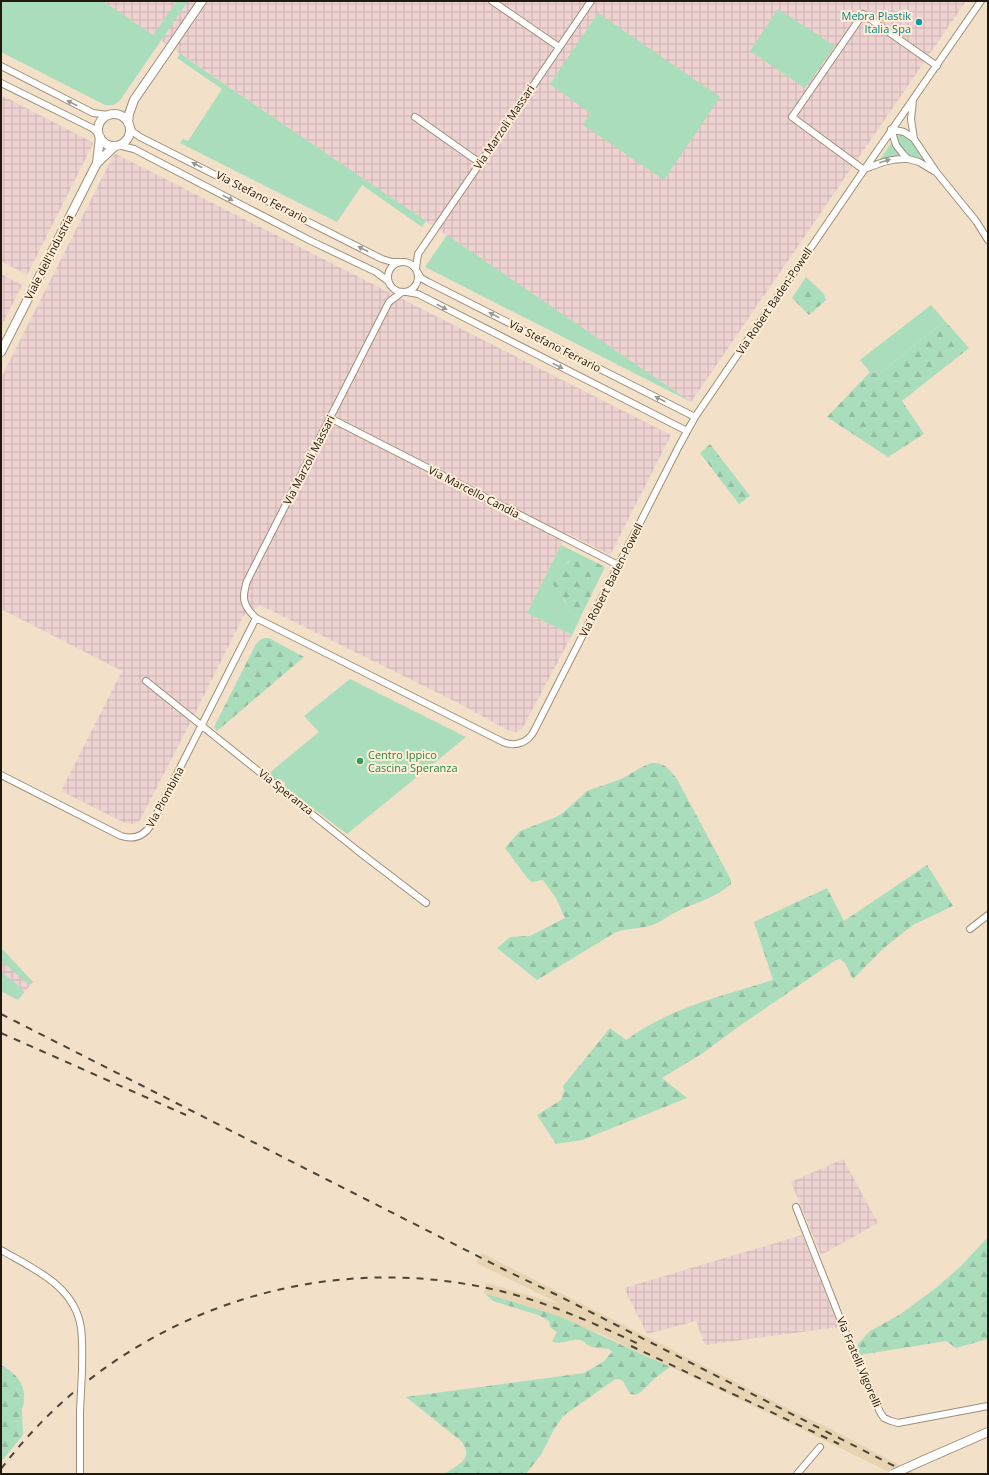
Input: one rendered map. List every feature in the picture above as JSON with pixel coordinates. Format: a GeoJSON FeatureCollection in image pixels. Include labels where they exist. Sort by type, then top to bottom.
{"type":"FeatureCollection","features":[{"type":"Feature","properties":{"kind":"street"},"geometry":{"type":"LineString","coordinates":[[97,163],[99,125],[101,121],[123,110],[134,100],[202,1]]}},
{"type":"Feature","properties":{"kind":"street"},"geometry":{"type":"LineString","coordinates":[[492,1],[559,47]]}},
{"type":"Feature","properties":{"kind":"street","name":"Via Marzoli Massari"},"geometry":{"type":"LineString","coordinates":[[401,262],[418,254],[590,1]]}},
{"type":"Feature","properties":{"kind":"street","name":"Via Robert Baden-Powell"},"geometry":{"type":"LineString","coordinates":[[256,618],[503,742],[518,744],[527,740],[534,731],[695,417],[981,1]]}},
{"type":"Feature","properties":{"kind":"street"},"geometry":{"type":"LineString","coordinates":[[937,66],[862,14],[792,117],[864,170],[887,160],[908,159],[919,162],[937,173]]}},
{"type":"Feature","properties":{"kind":"street"},"geometry":{"type":"LineString","coordinates":[[1,66],[90,112],[100,115],[123,117],[130,130],[126,140],[116,146],[97,163]]}},
{"type":"Feature","properties":{"kind":"street"},"geometry":{"type":"LineString","coordinates":[[1,83],[92,128],[106,144],[116,146]]}},
{"type":"Feature","properties":{"kind":"street"},"geometry":{"type":"LineString","coordinates":[[128,124],[129,114],[134,100]]}},
{"type":"Feature","properties":{"kind":"street"},"geometry":{"type":"LineString","coordinates":[[914,100],[911,119],[914,139]]}},
{"type":"Feature","properties":{"kind":"street"},"geometry":{"type":"LineString","coordinates":[[415,116],[480,163]]}},
{"type":"Feature","properties":{"kind":"street","name":"Via Stefano Ferrario"},"geometry":{"type":"LineString","coordinates":[[128,124],[133,132],[140,137],[382,259],[392,262],[401,262]]}},
{"type":"Feature","properties":{"kind":"street"},"geometry":{"type":"LineString","coordinates":[[908,159],[896,145],[892,129],[904,132],[914,139],[937,173],[971,215],[988,240]]}},
{"type":"Feature","properties":{"kind":"street","name":"Via Stefano Ferrario"},"geometry":{"type":"LineString","coordinates":[[116,146],[134,150],[317,244],[376,272],[389,282]]}},
{"type":"Feature","properties":{"kind":"street","name":"Viale dell'Industria"},"geometry":{"type":"LineString","coordinates":[[1,352],[97,163]]}},
{"type":"Feature","properties":{"kind":"street","name":"Via Marzoli Massari"},"geometry":{"type":"LineString","coordinates":[[417,271],[418,254]]}},
{"type":"Feature","properties":{"kind":"street"},"geometry":{"type":"LineString","coordinates":[[401,262],[408,262],[417,271],[417,282],[415,286],[405,292],[393,288],[389,282],[388,276],[391,267],[401,262]]}},
{"type":"Feature","properties":{"kind":"street","name":"Via Stefano Ferrario"},"geometry":{"type":"LineString","coordinates":[[417,271],[421,278],[428,282],[695,417]]}},
{"type":"Feature","properties":{"kind":"street","name":"Via Marzoli Massari"},"geometry":{"type":"LineString","coordinates":[[256,618],[245,603],[244,597],[247,581],[389,302],[389,282]]}},
{"type":"Feature","properties":{"kind":"street","name":"Via Marzoli Massari"},"geometry":{"type":"LineString","coordinates":[[389,302],[405,292]]}},
{"type":"Feature","properties":{"kind":"street","name":"Via Stefano Ferrario"},"geometry":{"type":"LineString","coordinates":[[405,292],[418,294],[687,431]]}},
{"type":"Feature","properties":{"kind":"street","name":"Via Marcello Candia"},"geometry":{"type":"LineString","coordinates":[[330,418],[618,565]]}},
{"type":"Feature","properties":{"kind":"street","name":"Via Piombina"},"geometry":{"type":"LineString","coordinates":[[1,775],[121,836],[127,838],[135,837],[146,832],[151,825],[256,618]]}},
{"type":"Feature","properties":{"kind":"street","name":"Via Speranza"},"geometry":{"type":"LineString","coordinates":[[146,680],[201,726],[358,851],[426,902]]}},
{"type":"Feature","properties":{"kind":"street"},"geometry":{"type":"LineString","coordinates":[[970,929],[988,915]]}},
{"type":"Feature","properties":{"kind":"street","name":"Via Fratelli Vigorelli"},"geometry":{"type":"LineString","coordinates":[[796,1207],[851,1344],[884,1418],[898,1422],[988,1406]]}},
{"type":"Feature","properties":{"kind":"street"},"geometry":{"type":"LineString","coordinates":[[1,1250],[50,1279],[68,1296],[73,1304],[81,1326],[82,1371],[80,1411],[80,1474]]}},
{"type":"Feature","properties":{"kind":"street"},"geometry":{"type":"LineString","coordinates":[[893,1474],[988,1432]]}},
{"type":"Feature","properties":{"kind":"street"},"geometry":{"type":"LineString","coordinates":[[796,1474],[820,1447]]}},
{"type":"Feature","properties":{"kind":"shaded area"},"geometry":{"type":"Polygon","coordinates":[[[103,1],[966,1],[691,402],[103,1]]]}},
{"type":"Feature","properties":{"kind":"shaded area"},"geometry":{"type":"Polygon","coordinates":[[[1,95],[92,142],[93,144],[27,275],[1,261],[1,95]]]}},
{"type":"Feature","properties":{"kind":"shaded area"},"geometry":{"type":"Polygon","coordinates":[[[116,154],[671,435],[610,555],[567,533],[527,613],[572,635],[522,729],[516,732],[507,730],[462,705],[260,605],[244,615],[139,822],[135,824],[125,823],[61,791],[122,671],[1,609],[1,378],[113,156],[116,154]]]}},
{"type":"Feature","properties":{"kind":"shaded area"},"geometry":{"type":"Polygon","coordinates":[[[1,274],[22,285],[1,327],[1,274]]]}},
{"type":"Feature","properties":{"kind":"shaded area"},"geometry":{"type":"Polygon","coordinates":[[[1,948],[33,982],[18,1000],[1,991],[1,948]]]}},
{"type":"Feature","properties":{"kind":"shaded area"},"geometry":{"type":"Polygon","coordinates":[[[843,1159],[878,1223],[821,1255],[791,1182],[843,1159]]]}},
{"type":"Feature","properties":{"kind":"shaded area"},"geometry":{"type":"Polygon","coordinates":[[[802,1235],[839,1327],[705,1345],[696,1321],[647,1334],[624,1288],[802,1235]]]}},
{"type":"Feature","properties":{"kind":"shaded area"},"geometry":{"type":"Polygon","coordinates":[[[482,1253],[831,1429],[916,1474],[893,1474],[603,1335],[543,1311],[484,1293],[486,1283],[560,1304],[476,1263],[482,1253]]]}},
{"type":"Feature","properties":{"kind":"green space"},"geometry":{"type":"Polygon","coordinates":[[[1,1],[103,1],[153,35],[177,1],[188,1],[121,99],[114,105],[105,105],[1,52],[1,1]]]}},
{"type":"Feature","properties":{"kind":"green space"},"geometry":{"type":"Polygon","coordinates":[[[778,9],[835,46],[805,88],[750,51],[778,9]]]}},
{"type":"Feature","properties":{"kind":"green space"},"geometry":{"type":"Polygon","coordinates":[[[598,13],[720,97],[664,180],[583,125],[590,113],[550,84],[598,13]]]}},
{"type":"Feature","properties":{"kind":"green space"},"geometry":{"type":"Polygon","coordinates":[[[180,53],[426,221],[422,227],[362,185],[337,222],[180,143],[183,139],[188,141],[222,89],[177,58],[180,53]]]}},
{"type":"Feature","properties":{"kind":"green space"},"geometry":{"type":"Polygon","coordinates":[[[902,133],[910,138],[927,160],[926,162],[911,157],[903,150],[897,135],[902,133]]]}},
{"type":"Feature","properties":{"kind":"green space"},"geometry":{"type":"Polygon","coordinates":[[[893,140],[902,156],[879,161],[893,140]]]}},
{"type":"Feature","properties":{"kind":"green space"},"geometry":{"type":"Polygon","coordinates":[[[447,235],[691,402],[425,267],[447,235]]]}},
{"type":"Feature","properties":{"kind":"green space"},"geometry":{"type":"Polygon","coordinates":[[[806,277],[824,294],[826,300],[809,315],[792,298],[806,277]]]}},
{"type":"Feature","properties":{"kind":"green space"},"geometry":{"type":"Polygon","coordinates":[[[931,305],[945,321],[885,369],[877,373],[870,372],[860,360],[931,305]]]}},
{"type":"Feature","properties":{"kind":"green space"},"geometry":{"type":"Polygon","coordinates":[[[945,321],[969,348],[902,401],[924,434],[888,457],[827,417],[870,372],[877,373],[885,369],[945,321]]]}},
{"type":"Feature","properties":{"kind":"green space"},"geometry":{"type":"Polygon","coordinates":[[[710,444],[750,496],[739,504],[700,453],[710,444]]]}},
{"type":"Feature","properties":{"kind":"green space"},"geometry":{"type":"Polygon","coordinates":[[[561,545],[573,551],[571,553],[571,559],[562,567],[555,587],[562,596],[568,609],[574,615],[581,616],[572,635],[527,613],[561,545]]]}},
{"type":"Feature","properties":{"kind":"green space"},"geometry":{"type":"Polygon","coordinates":[[[573,551],[605,567],[581,616],[573,615],[569,611],[565,601],[551,580],[551,573],[553,570],[569,562],[573,551]]]}},
{"type":"Feature","properties":{"kind":"green space"},"geometry":{"type":"Polygon","coordinates":[[[269,638],[304,657],[217,731],[214,727],[256,644],[261,639],[269,638]]]}},
{"type":"Feature","properties":{"kind":"green space","name":"Centro Ippico Cascina Speranza"},"geometry":{"type":"Polygon","coordinates":[[[350,679],[466,737],[347,834],[285,787],[285,783],[280,779],[275,780],[268,774],[319,732],[304,716],[350,679]]]}},
{"type":"Feature","properties":{"kind":"green space"},"geometry":{"type":"Polygon","coordinates":[[[651,763],[663,765],[672,772],[677,779],[731,880],[731,884],[712,897],[676,912],[656,924],[616,932],[537,980],[497,948],[510,937],[530,936],[565,918],[556,898],[543,880],[532,882],[528,879],[505,848],[520,831],[556,817],[564,812],[587,791],[621,779],[651,763]]]}},
{"type":"Feature","properties":{"kind":"green space"},"geometry":{"type":"Polygon","coordinates":[[[927,865],[953,906],[913,925],[884,948],[853,979],[845,963],[840,959],[836,960],[738,1027],[703,1053],[662,1078],[687,1098],[582,1140],[556,1144],[537,1115],[561,1100],[564,1090],[563,1086],[610,1028],[626,1040],[660,1019],[678,1011],[773,980],[754,922],[827,888],[844,921],[927,865]]]}},
{"type":"Feature","properties":{"kind":"green space"},"geometry":{"type":"Polygon","coordinates":[[[1,948],[33,982],[30,985],[1,961],[1,948]]]}},
{"type":"Feature","properties":{"kind":"green space"},"geometry":{"type":"Polygon","coordinates":[[[1,972],[18,985],[24,992],[18,1000],[1,991],[1,972]]]}},
{"type":"Feature","properties":{"kind":"green space"},"geometry":{"type":"Polygon","coordinates":[[[988,1237],[988,1339],[956,1348],[946,1341],[860,1355],[858,1353],[858,1344],[870,1331],[899,1315],[936,1288],[961,1266],[988,1237]]]}},
{"type":"Feature","properties":{"kind":"green space"},"geometry":{"type":"Polygon","coordinates":[[[484,1293],[561,1317],[670,1367],[654,1379],[641,1392],[635,1395],[630,1394],[623,1381],[618,1379],[614,1380],[563,1416],[553,1431],[542,1453],[526,1474],[444,1474],[463,1461],[466,1452],[465,1447],[461,1441],[406,1397],[584,1373],[603,1362],[612,1352],[609,1349],[592,1347],[581,1340],[559,1343],[552,1341],[557,1332],[550,1327],[549,1321],[538,1315],[493,1301],[484,1293]]]}},
{"type":"Feature","properties":{"kind":"green space"},"geometry":{"type":"Polygon","coordinates":[[[1,1365],[15,1375],[21,1383],[24,1394],[24,1402],[22,1409],[23,1435],[1,1462],[1,1365]]]}},
{"type":"Feature","properties":{"kind":"railway"},"geometry":{"type":"LineString","coordinates":[[1,1014],[910,1474]]}},
{"type":"Feature","properties":{"kind":"railway"},"geometry":{"type":"LineString","coordinates":[[1,1033],[186,1115]]}},
{"type":"Feature","properties":{"kind":"railway"},"geometry":{"type":"LineString","coordinates":[[1,1469],[47,1417],[99,1372],[156,1336],[218,1308],[283,1289],[350,1279],[418,1278],[487,1288],[527,1298],[546,1305],[585,1320],[641,1345]]}},
{"type":"Feature","properties":{"kind":"railway"},"geometry":{"type":"LineString","coordinates":[[631,1346],[839,1444]]}},
{"type":"Feature","properties":{"kind":"place","name":"Mebra Plastik Italia Spa"},"geometry":{"type":"Point","coordinates":[919,22]}},
{"type":"Feature","properties":{"kind":"place","name":"Centro Ippico Cascina Speranza"},"geometry":{"type":"Point","coordinates":[360,761]}}]}
